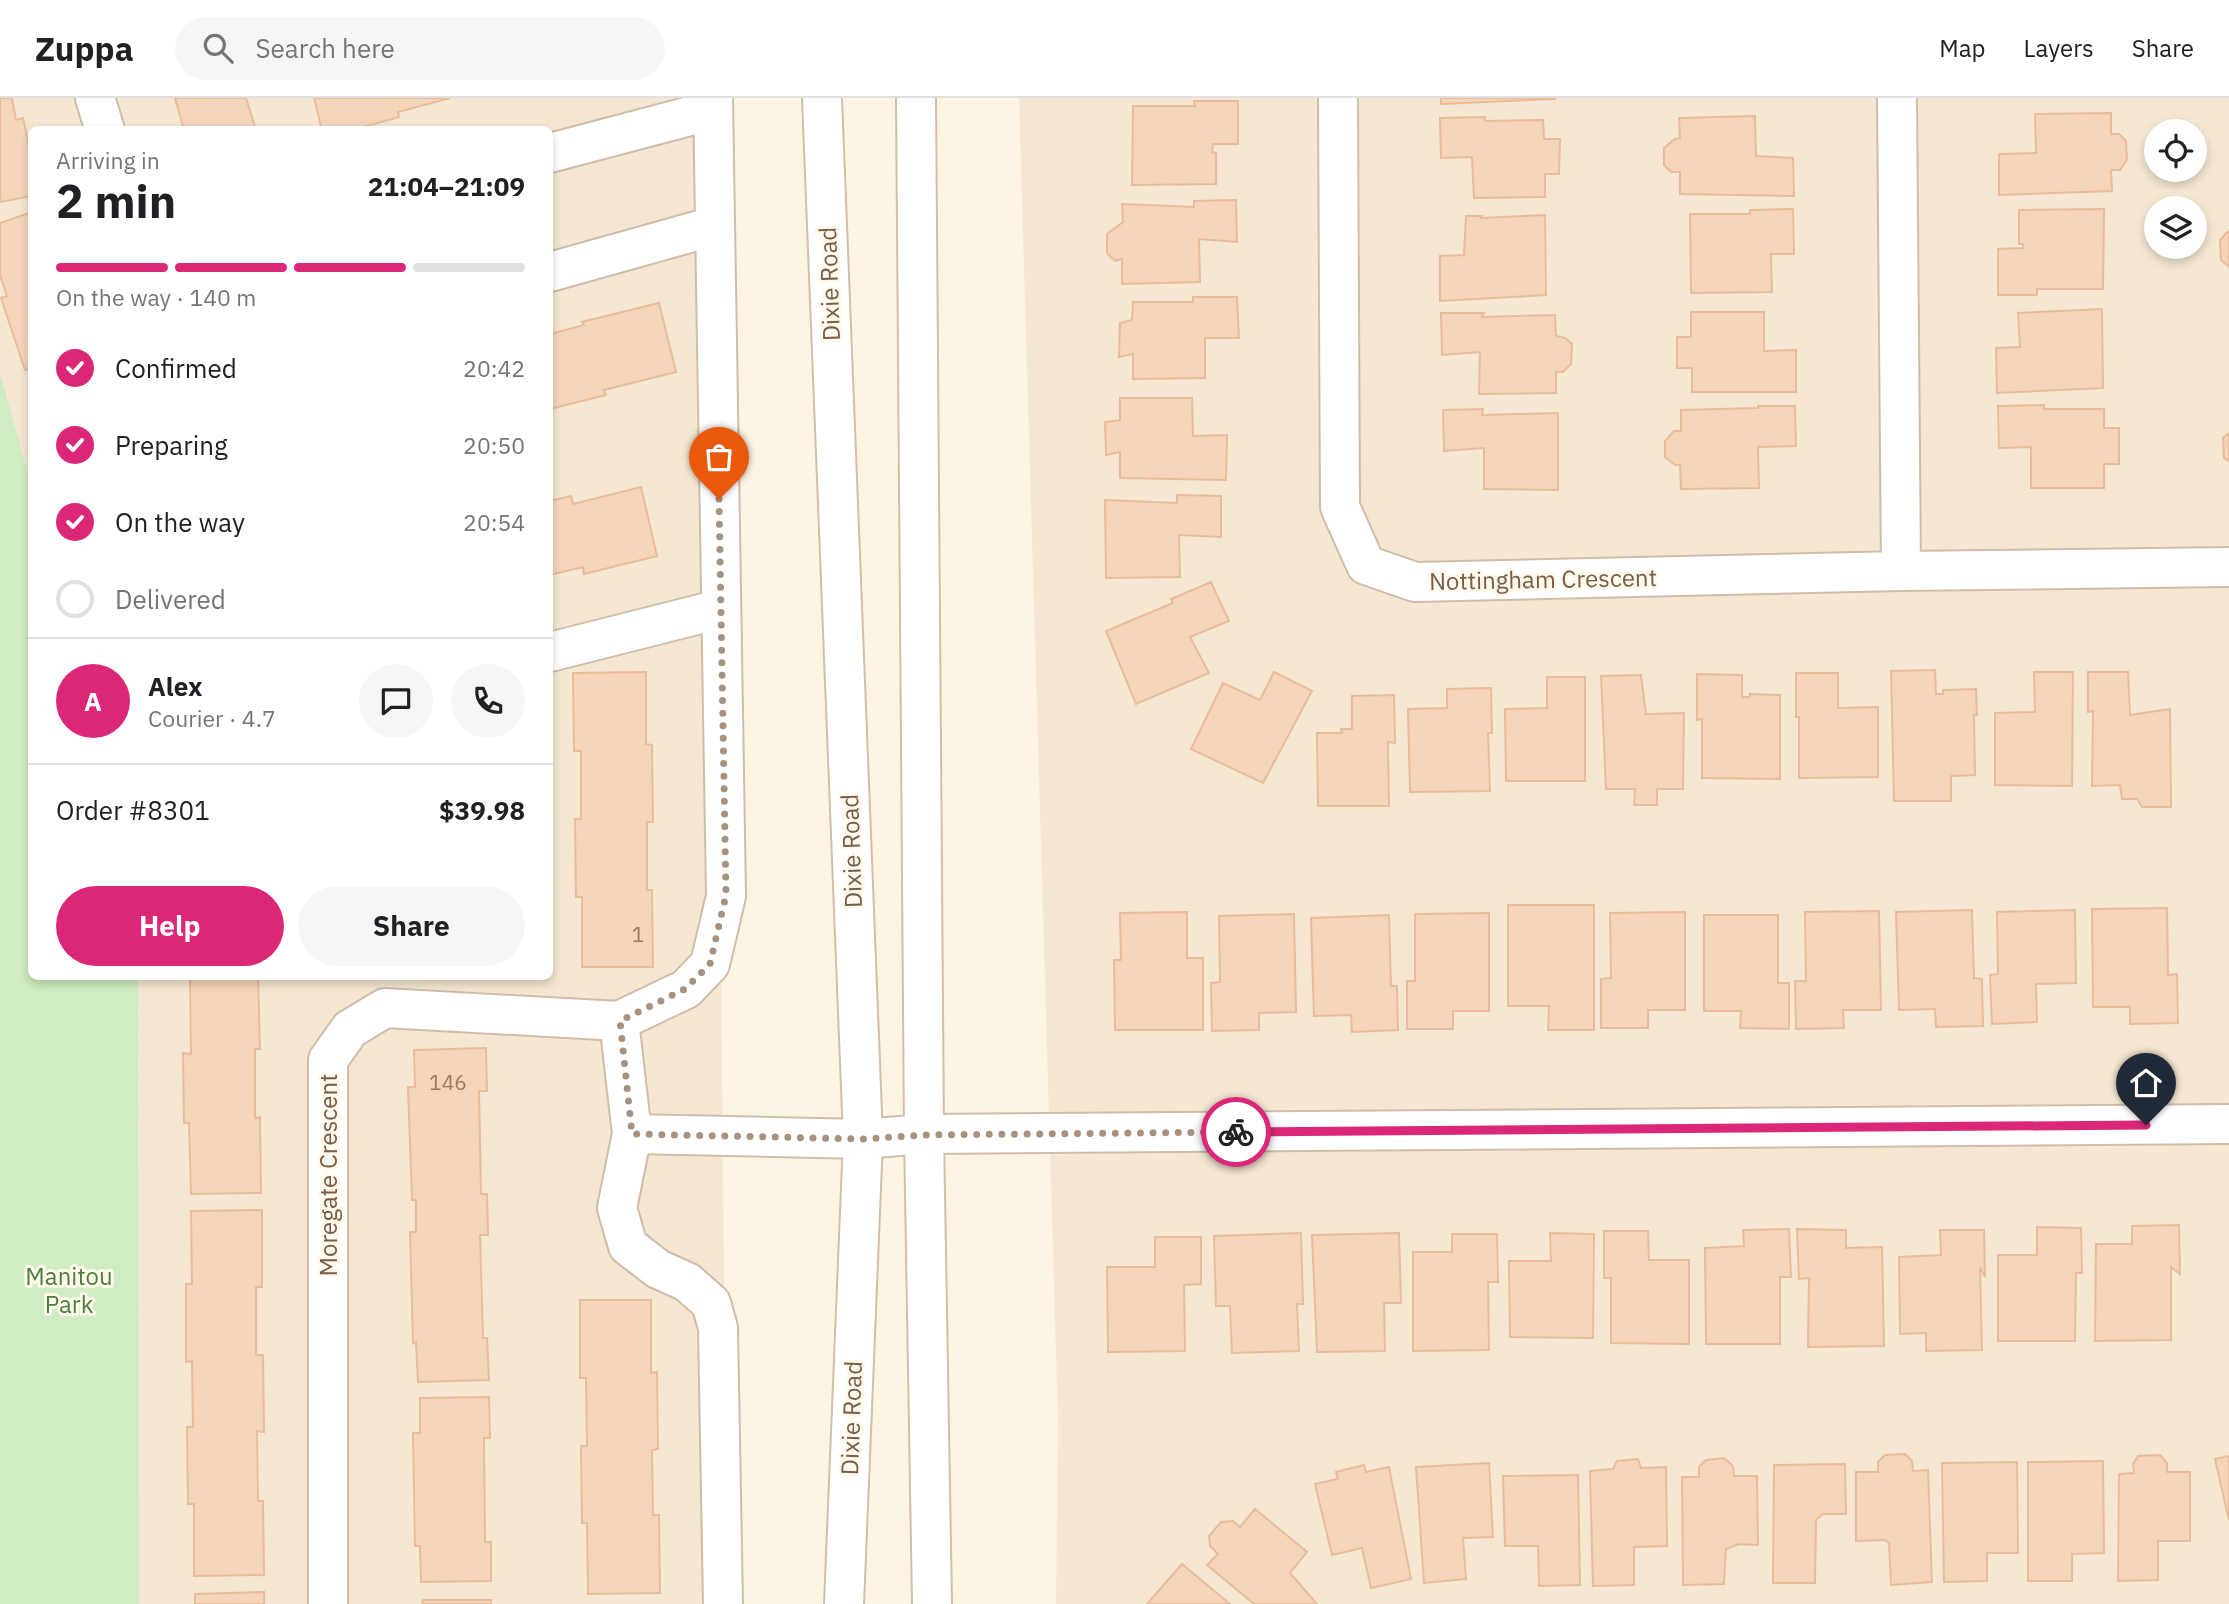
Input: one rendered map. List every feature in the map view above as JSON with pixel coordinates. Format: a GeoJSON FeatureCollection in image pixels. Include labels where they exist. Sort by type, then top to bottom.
{"type":"FeatureCollection","features":[{"type":"Feature","properties":{"kind":"street"},"geometry":{"type":"LineString","coordinates":[[95,98],[104,126]]}},
{"type":"Feature","properties":{"kind":"street","name":"Dixie Road"},"geometry":{"type":"LineString","coordinates":[[822,98],[863,1139],[844,1604]]}},
{"type":"Feature","properties":{"kind":"street"},"geometry":{"type":"LineString","coordinates":[[916,98],[924,1135],[932,1604]]}},
{"type":"Feature","properties":{"kind":"street","name":"Nottingham Crescent"},"geometry":{"type":"LineString","coordinates":[[1338,98],[1340,507],[1366,565],[1415,582],[2229,567]]}},
{"type":"Feature","properties":{"kind":"street"},"geometry":{"type":"LineString","coordinates":[[1897,98],[1901,571]]}},
{"type":"Feature","properties":{"kind":"street","name":"Moregate Crescent"},"geometry":{"type":"LineString","coordinates":[[328,1604],[328,1060],[350,1029],[385,1008],[620,1021],[685,989],[710,964],[726,895],[713,104],[553,152]]}},
{"type":"Feature","properties":{"kind":"street"},"geometry":{"type":"LineString","coordinates":[[553,271],[714,226]]}},
{"type":"Feature","properties":{"kind":"street"},"geometry":{"type":"LineString","coordinates":[[553,651],[720,608]]}},
{"type":"Feature","properties":{"kind":"street"},"geometry":{"type":"LineString","coordinates":[[620,1021],[632,1134],[617,1208],[628,1246],[658,1269],[687,1282],[711,1303],[718,1328],[723,1604]]}},
{"type":"Feature","properties":{"kind":"street"},"geometry":{"type":"LineString","coordinates":[[632,1134],[863,1139],[924,1135],[2229,1124]]}},
{"type":"Feature","properties":{"kind":"shaded area"},"geometry":{"type":"Polygon","coordinates":[[[0,98],[713,98],[727,1604],[139,1604],[138,980],[553,980],[553,126],[28,126],[28,473],[0,372],[0,98]]]}},
{"type":"Feature","properties":{"kind":"shaded area"},"geometry":{"type":"Polygon","coordinates":[[[1019,98],[2229,98],[2229,1604],[1056,1604],[1058,1420],[1019,98]]]}},
{"type":"Feature","properties":{"kind":"green space","name":"Manitou Park"},"geometry":{"type":"Polygon","coordinates":[[[0,372],[28,474],[28,980],[138,980],[139,1604],[0,1604],[0,372]]]}},
{"type":"Feature","properties":{"kind":"building"},"geometry":{"type":"Polygon","coordinates":[[[0,98],[12,98],[16,120],[23,118],[28,141],[28,197],[0,202],[0,98]]]}},
{"type":"Feature","properties":{"kind":"building"},"geometry":{"type":"Polygon","coordinates":[[[175,98],[246,98],[255,126],[183,126],[175,98]]]}},
{"type":"Feature","properties":{"kind":"building"},"geometry":{"type":"Polygon","coordinates":[[[314,98],[450,98],[398,112],[399,117],[366,126],[321,126],[314,98]]]}},
{"type":"Feature","properties":{"kind":"building"},"geometry":{"type":"Polygon","coordinates":[[[1441,98],[1555,98],[1555,99],[1441,104],[1441,98]]]}},
{"type":"Feature","properties":{"kind":"building"},"geometry":{"type":"Polygon","coordinates":[[[1194,101],[1238,101],[1238,144],[1213,144],[1212,152],[1216,153],[1216,184],[1132,185],[1133,106],[1195,106],[1194,101]]]}},
{"type":"Feature","properties":{"kind":"building"},"geometry":{"type":"Polygon","coordinates":[[[2111,113],[2111,134],[2119,134],[2126,141],[2127,160],[2120,170],[2111,170],[2112,191],[1999,195],[1999,154],[2036,153],[2035,114],[2111,113]]]}},
{"type":"Feature","properties":{"kind":"building"},"geometry":{"type":"Polygon","coordinates":[[[1755,116],[1756,156],[1793,158],[1794,196],[1680,194],[1680,172],[1671,172],[1664,165],[1664,148],[1680,138],[1679,118],[1755,116]]]}},
{"type":"Feature","properties":{"kind":"building"},"geometry":{"type":"Polygon","coordinates":[[[1485,117],[1485,121],[1543,120],[1544,139],[1560,139],[1559,174],[1545,174],[1545,197],[1474,198],[1472,157],[1441,158],[1440,118],[1485,117]]]}},
{"type":"Feature","properties":{"kind":"building"},"geometry":{"type":"Polygon","coordinates":[[[1236,200],[1237,242],[1199,239],[1200,282],[1122,284],[1122,259],[1115,261],[1107,253],[1107,234],[1123,222],[1122,204],[1194,207],[1194,201],[1236,200]]]}},
{"type":"Feature","properties":{"kind":"building"},"geometry":{"type":"Polygon","coordinates":[[[1793,209],[1794,254],[1771,254],[1772,292],[1691,293],[1690,214],[1750,214],[1750,210],[1793,209]]]}},
{"type":"Feature","properties":{"kind":"building"},"geometry":{"type":"Polygon","coordinates":[[[2104,209],[2103,289],[2037,289],[2037,295],[1998,295],[1998,249],[2023,248],[2023,244],[2019,244],[2019,210],[2104,209]]]}},
{"type":"Feature","properties":{"kind":"building"},"geometry":{"type":"Polygon","coordinates":[[[28,213],[28,369],[25,370],[1,298],[7,296],[0,275],[0,223],[28,213]]]}},
{"type":"Feature","properties":{"kind":"building"},"geometry":{"type":"Polygon","coordinates":[[[1545,215],[1546,295],[1440,301],[1440,256],[1464,255],[1466,216],[1482,216],[1481,218],[1545,215]]]}},
{"type":"Feature","properties":{"kind":"building"},"geometry":{"type":"Polygon","coordinates":[[[2227,232],[2229,267],[2221,260],[2220,240],[2227,232]]]}},
{"type":"Feature","properties":{"kind":"building"},"geometry":{"type":"Polygon","coordinates":[[[1193,297],[1237,297],[1239,338],[1205,338],[1205,378],[1133,379],[1133,354],[1119,357],[1120,323],[1132,320],[1133,302],[1193,302],[1193,297]]]}},
{"type":"Feature","properties":{"kind":"building"},"geometry":{"type":"Polygon","coordinates":[[[659,303],[676,372],[604,390],[606,395],[553,408],[553,333],[584,325],[582,322],[659,303]]]}},
{"type":"Feature","properties":{"kind":"building"},"geometry":{"type":"Polygon","coordinates":[[[2102,309],[2103,388],[1997,393],[1996,348],[2020,347],[2018,313],[2102,309]]]}},
{"type":"Feature","properties":{"kind":"building"},"geometry":{"type":"Polygon","coordinates":[[[1691,312],[1764,312],[1764,351],[1796,350],[1796,392],[1692,392],[1692,368],[1677,368],[1677,337],[1691,337],[1691,312]]]}},
{"type":"Feature","properties":{"kind":"building"},"geometry":{"type":"Polygon","coordinates":[[[1441,313],[1484,313],[1482,317],[1555,315],[1556,336],[1565,338],[1572,344],[1571,364],[1563,372],[1556,372],[1556,393],[1479,394],[1480,352],[1442,355],[1441,313]]]}},
{"type":"Feature","properties":{"kind":"building"},"geometry":{"type":"Polygon","coordinates":[[[1120,398],[1192,398],[1193,436],[1227,435],[1226,480],[1120,478],[1120,452],[1106,455],[1105,422],[1120,420],[1120,398]]]}},
{"type":"Feature","properties":{"kind":"building"},"geometry":{"type":"Polygon","coordinates":[[[2044,405],[2044,409],[2104,409],[2104,428],[2119,428],[2119,464],[2104,464],[2104,488],[2031,488],[2031,447],[1999,448],[1998,406],[2044,405]]]}},
{"type":"Feature","properties":{"kind":"building"},"geometry":{"type":"Polygon","coordinates":[[[1795,406],[1796,446],[1758,447],[1759,488],[1681,489],[1680,465],[1675,465],[1665,457],[1665,441],[1674,431],[1681,431],[1681,410],[1795,406]]]}},
{"type":"Feature","properties":{"kind":"building"},"geometry":{"type":"Polygon","coordinates":[[[1483,409],[1482,415],[1558,413],[1558,490],[1484,489],[1484,448],[1444,451],[1443,410],[1483,409]]]}},
{"type":"Feature","properties":{"kind":"building"},"geometry":{"type":"Polygon","coordinates":[[[2229,433],[2229,461],[2224,458],[2223,438],[2229,433]]]}},
{"type":"Feature","properties":{"kind":"building"},"geometry":{"type":"Polygon","coordinates":[[[641,487],[657,556],[584,574],[583,567],[553,574],[553,500],[571,496],[573,504],[641,487]]]}},
{"type":"Feature","properties":{"kind":"building"},"geometry":{"type":"Polygon","coordinates":[[[1177,495],[1221,496],[1221,537],[1179,535],[1180,577],[1106,578],[1105,500],[1177,503],[1177,495]]]}},
{"type":"Feature","properties":{"kind":"building"},"geometry":{"type":"Polygon","coordinates":[[[1211,582],[1229,621],[1190,637],[1209,673],[1136,704],[1106,631],[1173,603],[1171,599],[1211,582]]]}},
{"type":"Feature","properties":{"kind":"building"},"geometry":{"type":"Polygon","coordinates":[[[1935,670],[1936,694],[1943,694],[1943,690],[1976,689],[1975,775],[1951,776],[1951,801],[1894,801],[1891,671],[1935,670]]]}},
{"type":"Feature","properties":{"kind":"building"},"geometry":{"type":"Polygon","coordinates":[[[646,672],[646,744],[652,745],[653,822],[647,822],[647,890],[652,890],[653,967],[582,967],[582,897],[576,897],[575,819],[581,819],[581,751],[574,751],[573,673],[646,672]]]}},
{"type":"Feature","properties":{"kind":"building"},"geometry":{"type":"Polygon","coordinates":[[[1274,672],[1312,691],[1263,783],[1191,749],[1223,683],[1260,700],[1274,672]]]}},
{"type":"Feature","properties":{"kind":"building"},"geometry":{"type":"Polygon","coordinates":[[[2034,672],[2073,672],[2072,786],[1995,785],[1995,713],[2035,712],[2034,672]]]}},
{"type":"Feature","properties":{"kind":"building"},"geometry":{"type":"Polygon","coordinates":[[[2088,672],[2128,672],[2130,715],[2170,709],[2171,807],[2142,807],[2137,799],[2122,799],[2120,785],[2092,786],[2093,711],[2088,712],[2088,672]]]}},
{"type":"Feature","properties":{"kind":"building"},"geometry":{"type":"Polygon","coordinates":[[[1796,673],[1838,673],[1838,708],[1878,707],[1878,777],[1799,778],[1796,673]]]}},
{"type":"Feature","properties":{"kind":"building"},"geometry":{"type":"Polygon","coordinates":[[[1697,674],[1742,675],[1742,697],[1750,697],[1750,694],[1780,695],[1780,779],[1702,778],[1702,719],[1697,720],[1697,674]]]}},
{"type":"Feature","properties":{"kind":"building"},"geometry":{"type":"Polygon","coordinates":[[[1641,675],[1646,714],[1684,713],[1683,789],[1657,789],[1657,805],[1634,805],[1635,789],[1606,789],[1601,676],[1641,675]]]}},
{"type":"Feature","properties":{"kind":"building"},"geometry":{"type":"Polygon","coordinates":[[[1547,677],[1585,677],[1585,781],[1506,781],[1505,709],[1547,708],[1547,677]]]}},
{"type":"Feature","properties":{"kind":"building"},"geometry":{"type":"Polygon","coordinates":[[[1491,688],[1492,733],[1488,733],[1490,791],[1410,792],[1408,709],[1447,708],[1447,689],[1491,688]]]}},
{"type":"Feature","properties":{"kind":"building"},"geometry":{"type":"Polygon","coordinates":[[[1394,695],[1395,743],[1388,742],[1389,806],[1318,806],[1317,733],[1342,733],[1341,729],[1352,729],[1352,696],[1394,695]]]}},
{"type":"Feature","properties":{"kind":"building"},"geometry":{"type":"Polygon","coordinates":[[[1508,905],[1594,905],[1594,1030],[1548,1030],[1549,1006],[1508,1006],[1508,905]]]}},
{"type":"Feature","properties":{"kind":"building"},"geometry":{"type":"Polygon","coordinates":[[[2167,908],[2168,975],[2177,974],[2178,1023],[2130,1024],[2130,1007],[2093,1007],[2092,909],[2167,908]]]}},
{"type":"Feature","properties":{"kind":"building"},"geometry":{"type":"Polygon","coordinates":[[[1972,910],[1974,978],[1982,979],[1983,1026],[1936,1027],[1935,1009],[1899,1010],[1896,912],[1972,910]]]}},
{"type":"Feature","properties":{"kind":"building"},"geometry":{"type":"Polygon","coordinates":[[[2075,910],[2076,983],[2036,984],[2037,1022],[1992,1024],[1990,975],[1998,974],[1997,912],[2075,910]]]}},
{"type":"Feature","properties":{"kind":"building"},"geometry":{"type":"Polygon","coordinates":[[[1879,911],[1881,1010],[1843,1010],[1844,1028],[1796,1029],[1795,981],[1806,981],[1805,912],[1879,911]]]}},
{"type":"Feature","properties":{"kind":"building"},"geometry":{"type":"Polygon","coordinates":[[[1187,912],[1187,958],[1203,958],[1203,1030],[1115,1030],[1114,960],[1121,960],[1120,913],[1187,912]]]}},
{"type":"Feature","properties":{"kind":"building"},"geometry":{"type":"Polygon","coordinates":[[[1685,912],[1685,1010],[1648,1010],[1648,1028],[1601,1028],[1601,979],[1611,978],[1610,913],[1685,912]]]}},
{"type":"Feature","properties":{"kind":"building"},"geometry":{"type":"Polygon","coordinates":[[[1489,913],[1489,1011],[1453,1011],[1453,1029],[1407,1029],[1407,981],[1415,981],[1415,914],[1489,913]]]}},
{"type":"Feature","properties":{"kind":"building"},"geometry":{"type":"Polygon","coordinates":[[[1294,914],[1296,1012],[1259,1013],[1259,1030],[1212,1031],[1211,983],[1220,982],[1219,916],[1294,914]]]}},
{"type":"Feature","properties":{"kind":"building"},"geometry":{"type":"Polygon","coordinates":[[[1389,915],[1391,986],[1397,986],[1398,1030],[1352,1032],[1351,1015],[1314,1016],[1311,918],[1389,915]]]}},
{"type":"Feature","properties":{"kind":"building"},"geometry":{"type":"Polygon","coordinates":[[[1704,915],[1778,915],[1778,983],[1789,983],[1789,1029],[1740,1028],[1741,1011],[1704,1011],[1704,915]]]}},
{"type":"Feature","properties":{"kind":"building"},"geometry":{"type":"Polygon","coordinates":[[[190,980],[258,980],[260,1049],[255,1049],[255,1118],[260,1117],[261,1193],[191,1194],[189,1123],[184,1123],[183,1053],[191,1054],[190,980]]]}},
{"type":"Feature","properties":{"kind":"building"},"geometry":{"type":"Polygon","coordinates":[[[486,1048],[487,1091],[479,1091],[481,1194],[487,1194],[488,1235],[480,1235],[483,1338],[487,1338],[489,1380],[418,1382],[416,1342],[413,1343],[410,1232],[416,1232],[416,1200],[412,1200],[408,1087],[415,1087],[414,1050],[486,1048]]]}},
{"type":"Feature","properties":{"kind":"building"},"geometry":{"type":"Polygon","coordinates":[[[262,1210],[262,1287],[256,1287],[256,1355],[263,1355],[264,1432],[257,1431],[258,1501],[263,1501],[264,1575],[194,1576],[194,1504],[188,1504],[187,1427],[193,1427],[192,1361],[186,1362],[186,1284],[192,1284],[191,1211],[262,1210]]]}},
{"type":"Feature","properties":{"kind":"building"},"geometry":{"type":"Polygon","coordinates":[[[2179,1225],[2180,1274],[2171,1267],[2171,1340],[2095,1341],[2096,1244],[2132,1244],[2132,1226],[2179,1225]]]}},
{"type":"Feature","properties":{"kind":"building"},"geometry":{"type":"Polygon","coordinates":[[[2037,1227],[2081,1228],[2082,1273],[2076,1273],[2075,1341],[1998,1341],[1998,1255],[2037,1255],[2037,1227]]]}},
{"type":"Feature","properties":{"kind":"building"},"geometry":{"type":"Polygon","coordinates":[[[1789,1229],[1791,1277],[1780,1277],[1780,1344],[1706,1344],[1705,1248],[1744,1246],[1743,1230],[1789,1229]]]}},
{"type":"Feature","properties":{"kind":"building"},"geometry":{"type":"Polygon","coordinates":[[[1797,1229],[1846,1230],[1846,1248],[1882,1247],[1884,1346],[1808,1347],[1809,1278],[1799,1279],[1797,1229]]]}},
{"type":"Feature","properties":{"kind":"building"},"geometry":{"type":"Polygon","coordinates":[[[1940,1230],[1984,1230],[1985,1277],[1980,1268],[1982,1350],[1926,1351],[1926,1333],[1900,1334],[1899,1257],[1941,1255],[1940,1230]]]}},
{"type":"Feature","properties":{"kind":"building"},"geometry":{"type":"Polygon","coordinates":[[[1604,1231],[1648,1231],[1649,1260],[1689,1260],[1689,1344],[1611,1343],[1611,1278],[1604,1278],[1604,1231]]]}},
{"type":"Feature","properties":{"kind":"building"},"geometry":{"type":"Polygon","coordinates":[[[1301,1233],[1303,1304],[1297,1304],[1299,1351],[1232,1353],[1230,1306],[1216,1306],[1214,1236],[1301,1233]]]}},
{"type":"Feature","properties":{"kind":"building"},"geometry":{"type":"Polygon","coordinates":[[[1399,1233],[1401,1303],[1384,1303],[1385,1351],[1317,1352],[1312,1235],[1399,1233]]]}},
{"type":"Feature","properties":{"kind":"building"},"geometry":{"type":"Polygon","coordinates":[[[1550,1233],[1594,1234],[1593,1338],[1510,1337],[1509,1261],[1551,1261],[1550,1233]]]}},
{"type":"Feature","properties":{"kind":"building"},"geometry":{"type":"Polygon","coordinates":[[[1452,1234],[1497,1234],[1498,1282],[1488,1282],[1489,1350],[1413,1351],[1413,1252],[1452,1252],[1452,1234]]]}},
{"type":"Feature","properties":{"kind":"building"},"geometry":{"type":"Polygon","coordinates":[[[1155,1237],[1201,1237],[1201,1284],[1184,1285],[1185,1351],[1108,1352],[1107,1267],[1155,1267],[1155,1237]]]}},
{"type":"Feature","properties":{"kind":"building"},"geometry":{"type":"Polygon","coordinates":[[[580,1300],[651,1300],[651,1373],[657,1372],[658,1449],[652,1450],[653,1515],[659,1515],[660,1593],[588,1594],[587,1523],[582,1523],[581,1446],[587,1446],[586,1378],[580,1378],[580,1300]]]}},
{"type":"Feature","properties":{"kind":"building"},"geometry":{"type":"Polygon","coordinates":[[[489,1397],[490,1438],[484,1438],[485,1542],[491,1542],[491,1581],[421,1582],[420,1546],[415,1546],[413,1433],[420,1433],[420,1398],[489,1397]]]}},
{"type":"Feature","properties":{"kind":"building"},"geometry":{"type":"Polygon","coordinates":[[[1905,1454],[1912,1461],[1913,1471],[1928,1470],[1932,1582],[1891,1585],[1889,1543],[1885,1540],[1856,1541],[1856,1472],[1878,1472],[1878,1462],[1885,1455],[1905,1454]]]}},
{"type":"Feature","properties":{"kind":"building"},"geometry":{"type":"Polygon","coordinates":[[[2160,1455],[2167,1463],[2167,1472],[2190,1472],[2190,1541],[2158,1541],[2158,1580],[2118,1581],[2119,1474],[2134,1473],[2133,1464],[2138,1456],[2160,1455]]]}},
{"type":"Feature","properties":{"kind":"building"},"geometry":{"type":"Polygon","coordinates":[[[2229,1456],[2229,1520],[2215,1459],[2229,1456]]]}},
{"type":"Feature","properties":{"kind":"building"},"geometry":{"type":"Polygon","coordinates":[[[1724,1458],[1733,1466],[1734,1476],[1757,1476],[1758,1545],[1739,1544],[1726,1549],[1724,1584],[1683,1585],[1682,1477],[1699,1477],[1699,1467],[1706,1460],[1724,1458]]]}},
{"type":"Feature","properties":{"kind":"building"},"geometry":{"type":"Polygon","coordinates":[[[1638,1459],[1641,1468],[1666,1467],[1667,1546],[1634,1547],[1634,1585],[1593,1586],[1590,1471],[1613,1469],[1617,1461],[1638,1459]]]}},
{"type":"Feature","properties":{"kind":"building"},"geometry":{"type":"Polygon","coordinates":[[[2103,1461],[2104,1553],[2072,1554],[2072,1581],[2028,1581],[2028,1462],[2103,1461]]]}},
{"type":"Feature","properties":{"kind":"building"},"geometry":{"type":"Polygon","coordinates":[[[2017,1462],[2018,1553],[1987,1553],[1987,1581],[1944,1582],[1942,1463],[2017,1462]]]}},
{"type":"Feature","properties":{"kind":"building"},"geometry":{"type":"Polygon","coordinates":[[[1489,1463],[1493,1537],[1463,1538],[1466,1579],[1424,1583],[1416,1467],[1489,1463]]]}},
{"type":"Feature","properties":{"kind":"building"},"geometry":{"type":"Polygon","coordinates":[[[1845,1464],[1846,1514],[1823,1514],[1816,1520],[1815,1583],[1773,1583],[1774,1465],[1845,1464]]]}},
{"type":"Feature","properties":{"kind":"building"},"geometry":{"type":"Polygon","coordinates":[[[1364,1465],[1366,1472],[1389,1467],[1411,1579],[1371,1588],[1362,1548],[1332,1555],[1315,1484],[1338,1479],[1336,1472],[1364,1465]]]}},
{"type":"Feature","properties":{"kind":"building"},"geometry":{"type":"Polygon","coordinates":[[[1578,1475],[1580,1585],[1539,1586],[1538,1546],[1505,1546],[1503,1476],[1578,1475]]]}},
{"type":"Feature","properties":{"kind":"building"},"geometry":{"type":"Polygon","coordinates":[[[1255,1509],[1307,1552],[1290,1573],[1317,1604],[1254,1604],[1207,1565],[1218,1554],[1210,1546],[1209,1536],[1221,1522],[1233,1521],[1240,1527],[1255,1509]]]}},
{"type":"Feature","properties":{"kind":"building"},"geometry":{"type":"Polygon","coordinates":[[[1182,1564],[1230,1604],[1147,1604],[1182,1564]]]}},
{"type":"Feature","properties":{"kind":"building"},"geometry":{"type":"Polygon","coordinates":[[[264,1592],[264,1604],[195,1604],[195,1594],[264,1592]]]}},
{"type":"Feature","properties":{"kind":"building"},"geometry":{"type":"Polygon","coordinates":[[[423,1600],[491,1600],[491,1604],[422,1604],[423,1600]]]}},
{"type":"Feature","properties":{"kind":"way so far"},"geometry":{"type":"LineString","coordinates":[[719,499],[726,895],[710,964],[685,989],[620,1021],[632,1134],[863,1139],[924,1135],[1236,1132]]}},
{"type":"Feature","properties":{"kind":"route"},"geometry":{"type":"LineString","coordinates":[[1236,1132],[2146,1125]]}}]}
